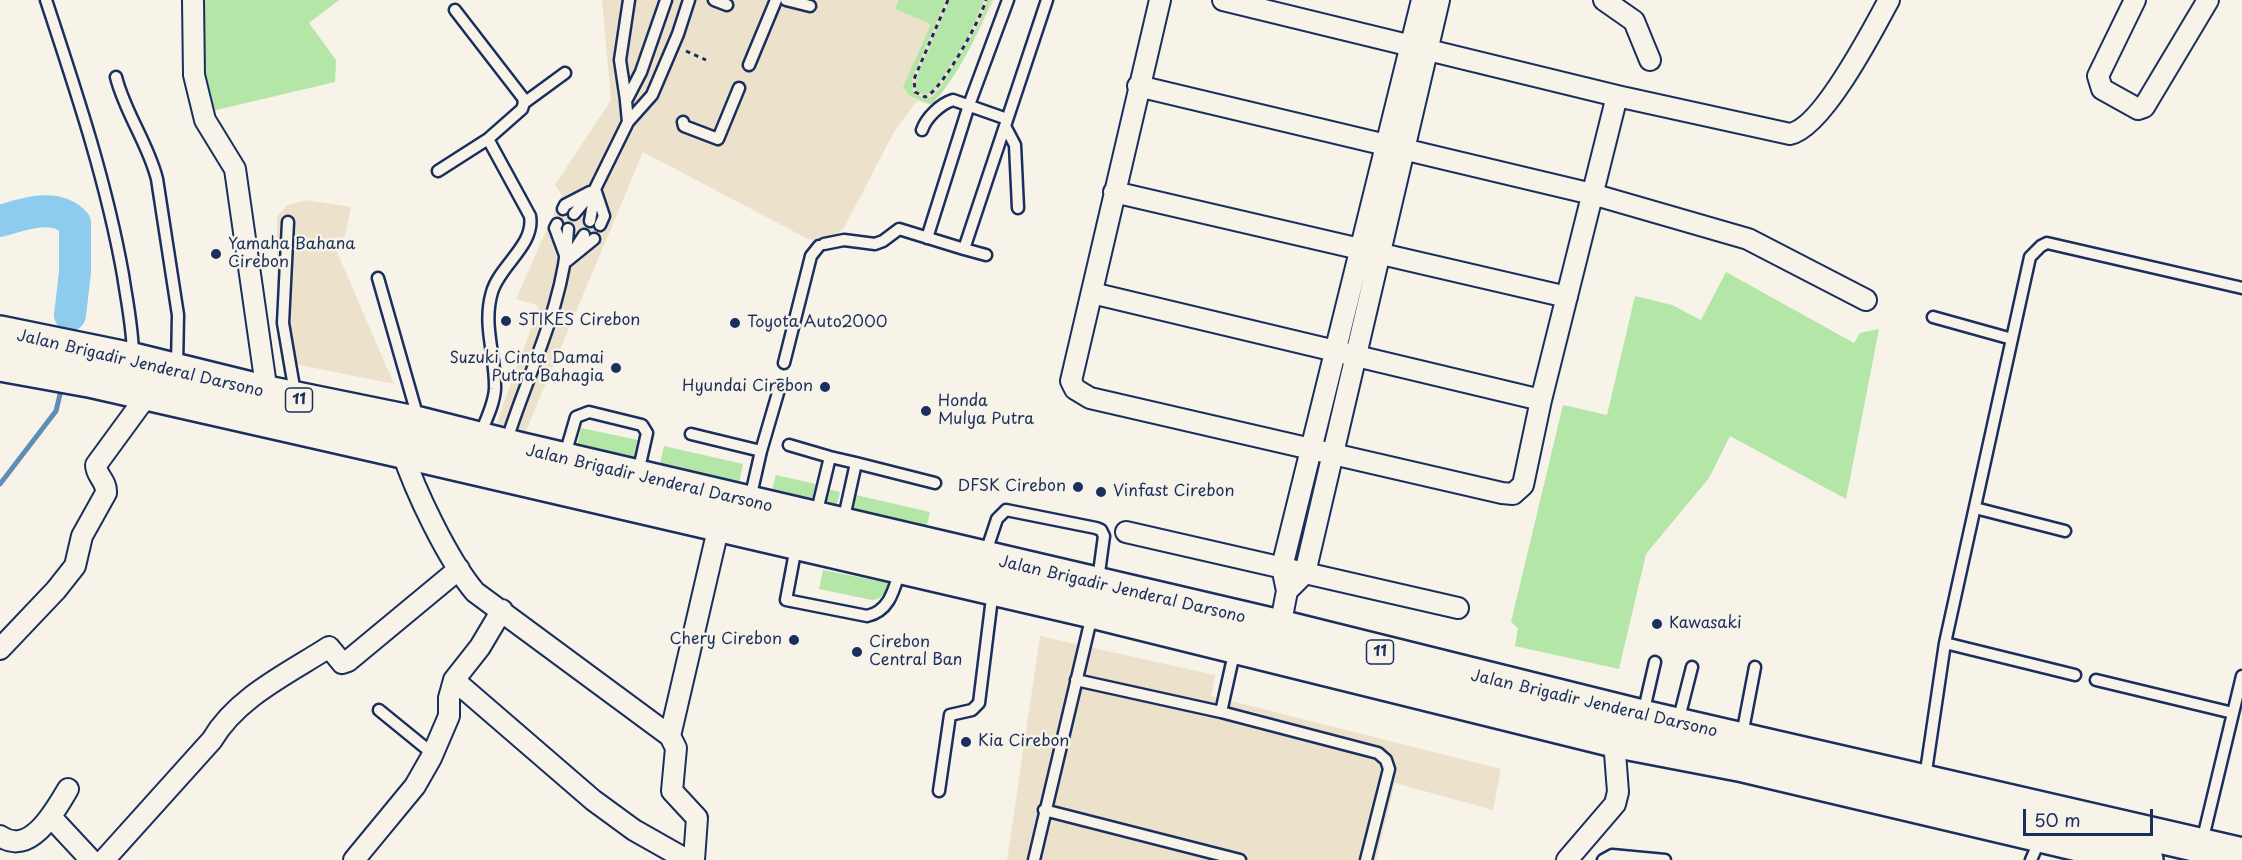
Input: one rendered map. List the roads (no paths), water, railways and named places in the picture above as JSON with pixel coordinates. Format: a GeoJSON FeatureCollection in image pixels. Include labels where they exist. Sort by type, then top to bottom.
{"type":"FeatureCollection","features":[{"type":"Feature","properties":{"kind":"highway","name":"Jalan Brigadir Jenderal Darsono"},"geometry":{"type":"LineString","coordinates":[[2,349],[91,366],[148,394],[402,451],[493,453],[564,459],[750,502],[901,566],[993,590],[1095,598],[1280,627],[1642,717],[1741,739],[1922,794],[2037,847],[2146,860]]}},
{"type":"Feature","properties":{"kind":"highway","name":"Jalan Brigadir Jenderal Darsono"},"geometry":{"type":"LineString","coordinates":[[91,366],[133,361],[282,396],[420,424],[493,453],[719,525],[818,529],[984,558],[1236,646],[1614,740],[2201,845],[2242,855]]}},
{"type":"Feature","properties":{"kind":"street"},"geometry":{"type":"LineString","coordinates":[[193,0],[194,75],[206,120],[235,169],[282,396]]}},
{"type":"Feature","properties":{"kind":"street"},"geometry":{"type":"LineString","coordinates":[[1160,0],[1138,86],[1071,381],[1075,388],[1090,398],[1502,493],[1514,494],[1523,485],[1541,400],[1617,96]]}},
{"type":"Feature","properties":{"kind":"street"},"geometry":{"type":"LineString","coordinates":[[1223,0],[1617,96],[1790,134],[1804,128],[1828,102],[1889,0]]}},
{"type":"Feature","properties":{"kind":"street"},"geometry":{"type":"LineString","coordinates":[[1420,47],[1422,0]]}},
{"type":"Feature","properties":{"kind":"street"},"geometry":{"type":"LineString","coordinates":[[1287,591],[1305,573],[1380,255],[1396,147],[1420,47],[1439,0]]}},
{"type":"Feature","properties":{"kind":"street"},"geometry":{"type":"LineString","coordinates":[[1604,0],[1634,21],[1650,60]]}},
{"type":"Feature","properties":{"kind":"street"},"geometry":{"type":"LineString","coordinates":[[2135,0],[2098,76],[2102,88],[2138,109],[2144,107],[2208,0]]}},
{"type":"Feature","properties":{"kind":"street"},"geometry":{"type":"LineString","coordinates":[[1138,86],[1592,194],[1748,239],[1866,300]]}},
{"type":"Feature","properties":{"kind":"street"},"geometry":{"type":"LineString","coordinates":[[1280,627],[1287,591],[1282,567],[1361,250],[1396,147]]}},
{"type":"Feature","properties":{"kind":"street"},"geometry":{"type":"LineString","coordinates":[[1114,192],[1567,297]]}},
{"type":"Feature","properties":{"kind":"street"},"geometry":{"type":"LineString","coordinates":[[1092,293],[1541,400]]}},
{"type":"Feature","properties":{"kind":"street"},"geometry":{"type":"LineString","coordinates":[[0,649],[56,590],[75,566],[82,536],[106,493],[106,487],[96,470],[96,465],[148,394]]}},
{"type":"Feature","properties":{"kind":"street"},"geometry":{"type":"LineString","coordinates":[[402,451],[412,483],[459,569],[475,592],[502,610],[574,667],[670,735],[676,748],[672,791],[697,818],[694,860]]}},
{"type":"Feature","properties":{"kind":"street"},"geometry":{"type":"LineString","coordinates":[[670,735],[719,525]]}},
{"type":"Feature","properties":{"kind":"street"},"geometry":{"type":"LineString","coordinates":[[1126,532],[1458,608]]}},
{"type":"Feature","properties":{"kind":"street"},"geometry":{"type":"LineString","coordinates":[[104,860],[212,740],[220,725],[243,704],[329,647],[342,663],[348,661],[459,569]]}},
{"type":"Feature","properties":{"kind":"street"},"geometry":{"type":"LineString","coordinates":[[354,860],[404,802],[433,754],[448,716],[449,698],[454,680],[480,647],[502,610]]}},
{"type":"Feature","properties":{"kind":"street"},"geometry":{"type":"LineString","coordinates":[[454,680],[592,800],[634,830],[687,860]]}},
{"type":"Feature","properties":{"kind":"street"},"geometry":{"type":"LineString","coordinates":[[1567,860],[1615,804],[1618,792],[1614,740]]}},
{"type":"Feature","properties":{"kind":"street"},"geometry":{"type":"LineString","coordinates":[[0,836],[13,842],[24,842],[51,817],[68,789]]}},
{"type":"Feature","properties":{"kind":"street"},"geometry":{"type":"LineString","coordinates":[[51,817],[91,860]]}},
{"type":"Feature","properties":{"kind":"lane"},"geometry":{"type":"LineString","coordinates":[[46,0],[96,153],[113,216],[130,320],[133,361]]}},
{"type":"Feature","properties":{"kind":"lane"},"geometry":{"type":"LineString","coordinates":[[628,122],[620,60],[629,0]]}},
{"type":"Feature","properties":{"kind":"lane"},"geometry":{"type":"LineString","coordinates":[[626,100],[640,72],[666,0]]}},
{"type":"Feature","properties":{"kind":"lane"},"geometry":{"type":"LineString","coordinates":[[574,214],[595,189],[628,122],[652,95],[689,0]]}},
{"type":"Feature","properties":{"kind":"lane"},"geometry":{"type":"LineString","coordinates":[[714,0],[727,4]]}},
{"type":"Feature","properties":{"kind":"lane"},"geometry":{"type":"LineString","coordinates":[[749,65],[776,0]]}},
{"type":"Feature","properties":{"kind":"lane"},"geometry":{"type":"LineString","coordinates":[[786,0],[810,6]]}},
{"type":"Feature","properties":{"kind":"lane"},"geometry":{"type":"LineString","coordinates":[[927,238],[969,105],[1008,0]]}},
{"type":"Feature","properties":{"kind":"lane"},"geometry":{"type":"LineString","coordinates":[[964,249],[1047,0]]}},
{"type":"Feature","properties":{"kind":"lane"},"geometry":{"type":"LineString","coordinates":[[438,171],[488,139],[522,109],[524,103],[523,98],[455,10]]}},
{"type":"Feature","properties":{"kind":"lane"},"geometry":{"type":"LineString","coordinates":[[524,103],[565,73]]}},
{"type":"Feature","properties":{"kind":"lane"},"geometry":{"type":"LineString","coordinates":[[116,77],[121,98],[151,159],[157,179],[178,315],[177,371]]}},
{"type":"Feature","properties":{"kind":"lane"},"geometry":{"type":"LineString","coordinates":[[683,122],[684,126],[718,139],[739,88]]}},
{"type":"Feature","properties":{"kind":"lane"},"geometry":{"type":"LineString","coordinates":[[922,130],[925,122],[953,100],[1006,122],[1015,145],[1018,208]]}},
{"type":"Feature","properties":{"kind":"lane"},"geometry":{"type":"LineString","coordinates":[[488,139],[531,223],[523,245],[503,268],[493,288],[488,306],[487,333],[495,388],[493,453]]}},
{"type":"Feature","properties":{"kind":"lane"},"geometry":{"type":"LineString","coordinates":[[563,209],[565,205],[595,189]]}},
{"type":"Feature","properties":{"kind":"lane"},"geometry":{"type":"LineString","coordinates":[[595,189],[595,223]]}},
{"type":"Feature","properties":{"kind":"lane"},"geometry":{"type":"LineString","coordinates":[[282,396],[288,222]]}},
{"type":"Feature","properties":{"kind":"lane"},"geometry":{"type":"LineString","coordinates":[[556,224],[555,228],[567,261]]}},
{"type":"Feature","properties":{"kind":"lane"},"geometry":{"type":"LineString","coordinates":[[493,453],[554,310],[567,261],[568,229]]}},
{"type":"Feature","properties":{"kind":"lane"},"geometry":{"type":"LineString","coordinates":[[784,363],[811,256],[821,245],[844,240],[875,244],[883,242],[899,229],[986,255]]}},
{"type":"Feature","properties":{"kind":"lane"},"geometry":{"type":"LineString","coordinates":[[567,261],[589,237]]}},
{"type":"Feature","properties":{"kind":"lane"},"geometry":{"type":"LineString","coordinates":[[1922,794],[1945,643],[2030,257],[2047,243],[2242,288]]}},
{"type":"Feature","properties":{"kind":"lane"},"geometry":{"type":"LineString","coordinates":[[378,278],[420,424]]}},
{"type":"Feature","properties":{"kind":"lane"},"geometry":{"type":"LineString","coordinates":[[1933,317],[2012,339]]}},
{"type":"Feature","properties":{"kind":"lane"},"geometry":{"type":"LineString","coordinates":[[750,502],[761,451],[780,386]]}},
{"type":"Feature","properties":{"kind":"lane"},"geometry":{"type":"LineString","coordinates":[[564,459],[576,417],[584,412],[638,422],[647,433],[637,476]]}},
{"type":"Feature","properties":{"kind":"lane"},"geometry":{"type":"LineString","coordinates":[[691,434],[761,451]]}},
{"type":"Feature","properties":{"kind":"lane"},"geometry":{"type":"LineString","coordinates":[[789,446],[935,483]]}},
{"type":"Feature","properties":{"kind":"lane"},"geometry":{"type":"LineString","coordinates":[[818,529],[830,457]]}},
{"type":"Feature","properties":{"kind":"lane"},"geometry":{"type":"LineString","coordinates":[[856,463],[818,529],[786,600],[867,616],[876,614],[890,599],[901,566]]}},
{"type":"Feature","properties":{"kind":"lane"},"geometry":{"type":"LineString","coordinates":[[1975,508],[2065,531]]}},
{"type":"Feature","properties":{"kind":"lane"},"geometry":{"type":"LineString","coordinates":[[984,558],[997,519],[1006,510],[1096,528],[1101,530],[1104,536],[1095,598],[1034,860]]}},
{"type":"Feature","properties":{"kind":"lane"},"geometry":{"type":"LineString","coordinates":[[939,791],[950,715],[972,710],[979,703],[993,590]]}},
{"type":"Feature","properties":{"kind":"lane"},"geometry":{"type":"LineString","coordinates":[[1945,643],[2075,675]]}},
{"type":"Feature","properties":{"kind":"lane"},"geometry":{"type":"LineString","coordinates":[[1221,712],[1236,646]]}},
{"type":"Feature","properties":{"kind":"lane"},"geometry":{"type":"LineString","coordinates":[[1642,717],[1655,662]]}},
{"type":"Feature","properties":{"kind":"lane"},"geometry":{"type":"LineString","coordinates":[[1678,724],[1692,667]]}},
{"type":"Feature","properties":{"kind":"lane"},"geometry":{"type":"LineString","coordinates":[[1741,739],[1755,667]]}},
{"type":"Feature","properties":{"kind":"lane"},"geometry":{"type":"LineString","coordinates":[[2201,845],[2242,676]]}},
{"type":"Feature","properties":{"kind":"lane"},"geometry":{"type":"LineString","coordinates":[[1076,680],[1221,712],[1370,749],[1383,756],[1389,769],[1366,860]]}},
{"type":"Feature","properties":{"kind":"lane"},"geometry":{"type":"LineString","coordinates":[[2096,680],[2233,713]]}},
{"type":"Feature","properties":{"kind":"lane"},"geometry":{"type":"LineString","coordinates":[[379,710],[433,754]]}},
{"type":"Feature","properties":{"kind":"lane"},"geometry":{"type":"LineString","coordinates":[[1044,810],[1240,860]]}},
{"type":"Feature","properties":{"kind":"lane"},"geometry":{"type":"LineString","coordinates":[[1603,860],[1612,855],[1665,860]]}},
{"type":"Feature","properties":{"kind":"waterway"},"geometry":{"type":"LineString","coordinates":[[0,221],[29,213],[49,211],[59,213],[75,223],[75,272],[70,315]]}},
{"type":"Feature","properties":{"kind":"waterway"},"geometry":{"type":"LineString","coordinates":[[68,335],[70,315]]}},
{"type":"Feature","properties":{"kind":"waterway"},"geometry":{"type":"LineString","coordinates":[[0,484],[56,411],[62,386]]}},
{"type":"Feature","properties":{"kind":"place","name":"Yamaha Bahana Cirebon"},"geometry":{"type":"Point","coordinates":[216,254]}},
{"type":"Feature","properties":{"kind":"place","name":"STIKES Cirebon"},"geometry":{"type":"Point","coordinates":[506,321]}},
{"type":"Feature","properties":{"kind":"place","name":"Toyota Auto2000"},"geometry":{"type":"Point","coordinates":[735,323]}},
{"type":"Feature","properties":{"kind":"place","name":"Suzuki Cinta Damai Putra Bahagia"},"geometry":{"type":"Point","coordinates":[616,368]}},
{"type":"Feature","properties":{"kind":"place","name":"Hyundai Cirebon"},"geometry":{"type":"Point","coordinates":[825,387]}},
{"type":"Feature","properties":{"kind":"place","name":"Honda Mulya Putra"},"geometry":{"type":"Point","coordinates":[926,411]}},
{"type":"Feature","properties":{"kind":"place","name":"DFSK Cirebon"},"geometry":{"type":"Point","coordinates":[1078,487]}},
{"type":"Feature","properties":{"kind":"place","name":"Vinfast Cirebon"},"geometry":{"type":"Point","coordinates":[1101,492]}},
{"type":"Feature","properties":{"kind":"place","name":"Kawasaki"},"geometry":{"type":"Point","coordinates":[1657,624]}},
{"type":"Feature","properties":{"kind":"place","name":"Chery Cirebon"},"geometry":{"type":"Point","coordinates":[794,640]}},
{"type":"Feature","properties":{"kind":"place","name":"Cirebon Central Ban"},"geometry":{"type":"Point","coordinates":[857,652]}},
{"type":"Feature","properties":{"kind":"place","name":"Kia Cirebon"},"geometry":{"type":"Point","coordinates":[966,742]}}]}
